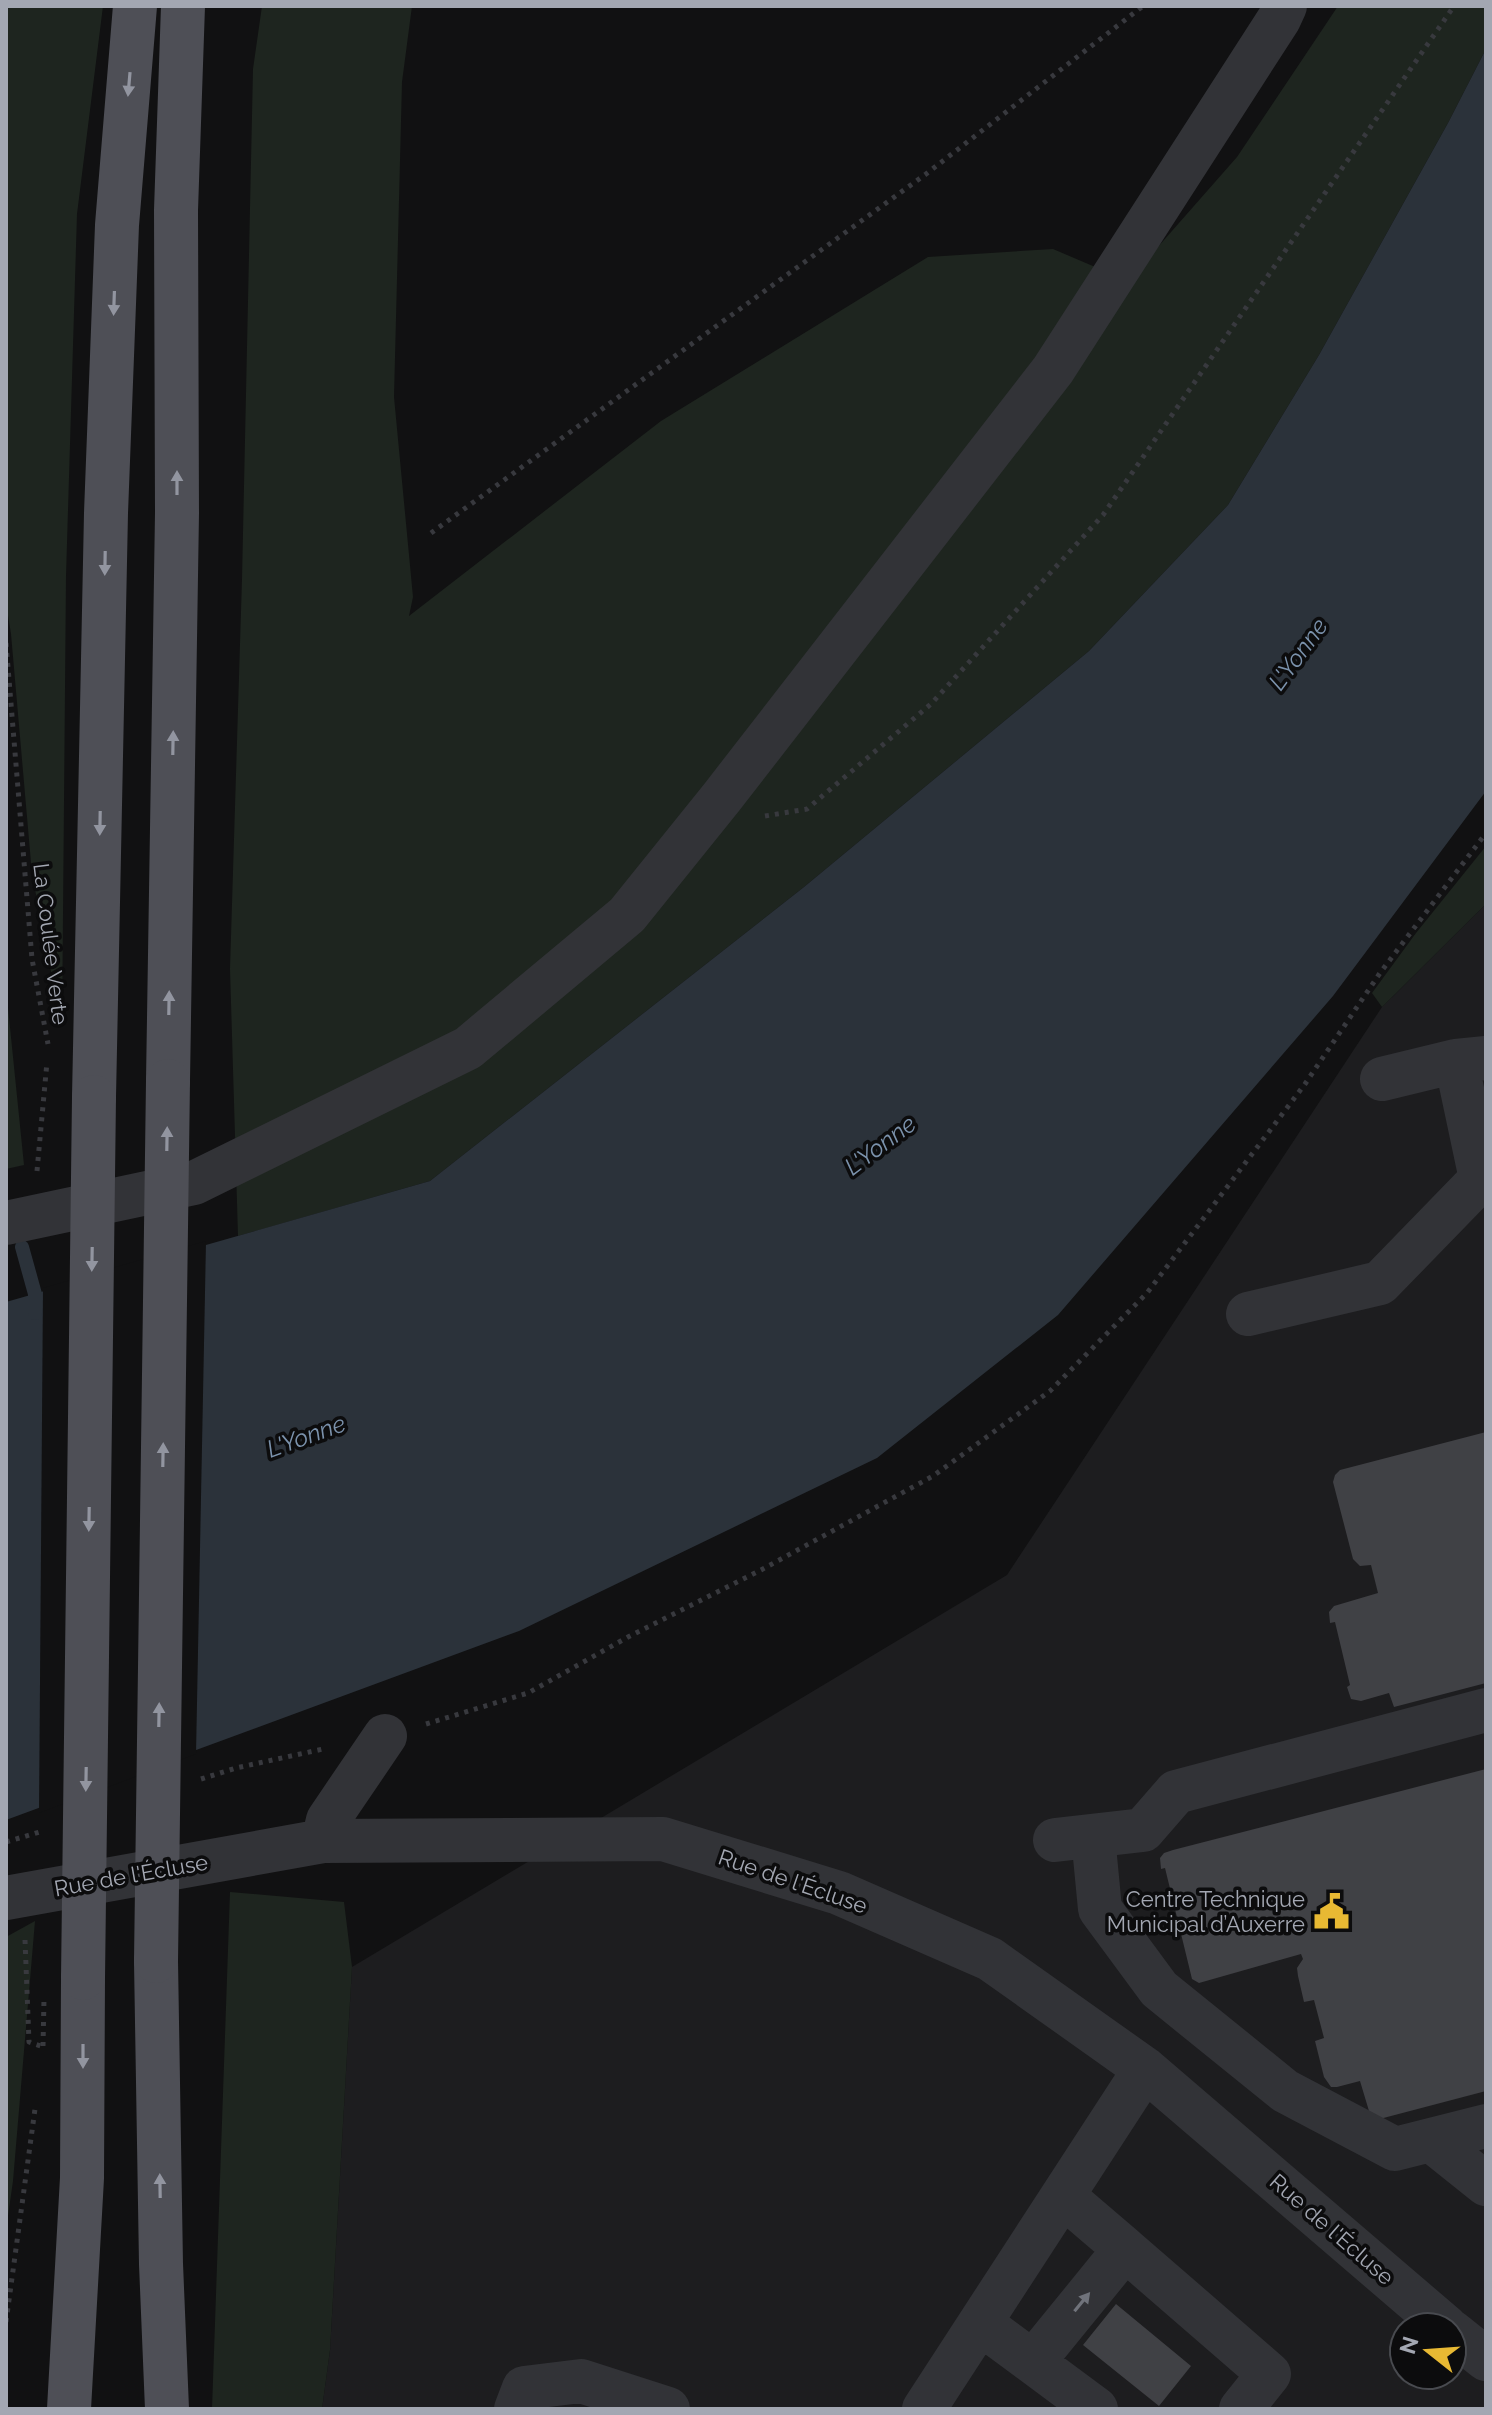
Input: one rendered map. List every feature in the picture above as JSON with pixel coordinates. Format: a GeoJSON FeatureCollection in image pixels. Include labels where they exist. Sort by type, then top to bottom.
{"type":"FeatureCollection","features":[{"type":"Feature","properties":{"kind":"main road"},"geometry":{"type":"LineString","coordinates":[[69,2409],[82,2178],[94,1097],[106,513],[116,255],[135,6]]}},
{"type":"Feature","properties":{"kind":"main road"},"geometry":{"type":"LineString","coordinates":[[167,2409],[161,2264],[156,1961],[177,513],[176,210],[183,6]]}},
{"type":"Feature","properties":{"kind":"main road"},"geometry":{"type":"LineString","coordinates":[[176,210],[203,6]]}},
{"type":"Feature","properties":{"kind":"main road"},"geometry":{"type":"LineString","coordinates":[[50,2409],[82,2178]]}},
{"type":"Feature","properties":{"kind":"main road"},"geometry":{"type":"LineString","coordinates":[[147,2409],[161,2264]]}},
{"type":"Feature","properties":{"kind":"street"},"geometry":{"type":"LineString","coordinates":[[6,1223],[194,1183],[468,1048],[627,915],[1053,370],[1285,6]]}},
{"type":"Feature","properties":{"kind":"street"},"geometry":{"type":"LineString","coordinates":[[1248,1314],[1380,1283],[1481,1179],[1471,1060],[1382,1079]]}},
{"type":"Feature","properties":{"kind":"street"},"geometry":{"type":"LineString","coordinates":[[1486,1710],[1176,1792],[1143,1830],[1074,1838],[1100,1909],[1159,1989],[1285,2091],[1395,2149],[1486,2126]]}},
{"type":"Feature","properties":{"kind":"street"},"geometry":{"type":"LineString","coordinates":[[323,1841],[328,1820],[385,1736]]}},
{"type":"Feature","properties":{"kind":"street","name":"Rue de l'Écluse"},"geometry":{"type":"LineString","coordinates":[[14,1896],[323,1841],[663,1839],[839,1893],[990,1959],[1145,2069],[1427,2311]]}},
{"type":"Feature","properties":{"kind":"street"},"geometry":{"type":"LineString","coordinates":[[924,2409],[1145,2069]]}},
{"type":"Feature","properties":{"kind":"street"},"geometry":{"type":"LineString","coordinates":[[1431,2140],[1486,2184]]}},
{"type":"Feature","properties":{"kind":"street"},"geometry":{"type":"LineString","coordinates":[[1063,2196],[1269,2374],[1241,2409]]}},
{"type":"Feature","properties":{"kind":"street"},"geometry":{"type":"LineString","coordinates":[[1033,2362],[1125,2249]]}},
{"type":"Feature","properties":{"kind":"street"},"geometry":{"type":"LineString","coordinates":[[980,2323],[1096,2409]]}},
{"type":"Feature","properties":{"kind":"street"},"geometry":{"type":"LineString","coordinates":[[1468,2345],[1486,2359]]}},
{"type":"Feature","properties":{"kind":"street"},"geometry":{"type":"LineString","coordinates":[[516,2409],[524,2388],[581,2381],[668,2409]]}},
{"type":"Feature","properties":{"kind":"path"},"geometry":{"type":"LineString","coordinates":[[431,533],[926,174],[1143,6]]}},
{"type":"Feature","properties":{"kind":"path","name":"La Coulée Verte"},"geometry":{"type":"LineString","coordinates":[[6,643],[32,959],[48,1045]]}},
{"type":"Feature","properties":{"kind":"path"},"geometry":{"type":"LineString","coordinates":[[236,1768],[385,1736],[528,1693],[933,1476],[1050,1391],[1147,1293],[1305,1084],[1380,973],[1486,833]]}},
{"type":"Feature","properties":{"kind":"path"},"geometry":{"type":"LineString","coordinates":[[37,1171],[49,1060],[54,1074]]}},
{"type":"Feature","properties":{"kind":"path"},"geometry":{"type":"LineString","coordinates":[[14,1896],[29,2042],[43,2046]]}},
{"type":"Feature","properties":{"kind":"path"},"geometry":{"type":"LineString","coordinates":[[6,2322],[35,2108]]}},
{"type":"Feature","properties":{"kind":"shaded area"},"geometry":{"type":"Polygon","coordinates":[[[6,6],[103,6],[77,214],[66,576],[62,1028],[32,874],[6,603],[6,6]]]}},
{"type":"Feature","properties":{"kind":"shaded area"},"geometry":{"type":"Polygon","coordinates":[[[262,6],[412,6],[402,82],[394,397],[413,597],[409,616],[661,421],[928,257],[1053,249],[1128,281],[1237,157],[1338,6],[1486,6],[1486,49],[1319,355],[1228,505],[1089,651],[804,887],[430,1181],[238,1236],[230,969],[253,69],[262,6]]]}},
{"type":"Feature","properties":{"kind":"shaded area"},"geometry":{"type":"Polygon","coordinates":[[[1486,846],[1486,904],[1382,1007],[1372,993],[1486,846]]]}},
{"type":"Feature","properties":{"kind":"shaded area"},"geometry":{"type":"Polygon","coordinates":[[[1486,904],[1486,2409],[322,2409],[330,2350],[352,1967],[1007,1575],[1382,1007],[1486,904]]]}},
{"type":"Feature","properties":{"kind":"shaded area"},"geometry":{"type":"Polygon","coordinates":[[[6,988],[24,1165],[6,1169],[6,988]]]}},
{"type":"Feature","properties":{"kind":"shaded area"},"geometry":{"type":"Polygon","coordinates":[[[230,1892],[344,1902],[352,1967],[330,2350],[322,2409],[212,2409],[230,1892]]]}},
{"type":"Feature","properties":{"kind":"shaded area"},"geometry":{"type":"Polygon","coordinates":[[[35,1921],[13,2181],[6,2230],[6,1937],[35,1921]]]}},
{"type":"Feature","properties":{"kind":"water","name":"L'Yonne"},"geometry":{"type":"Polygon","coordinates":[[[1486,49],[1486,791],[1333,996],[1058,1315],[877,1458],[519,1631],[6,1820],[6,1302],[430,1181],[804,887],[1089,651],[1228,505],[1319,355],[1486,49]]]}},
{"type":"Feature","properties":{"kind":"pier"},"geometry":{"type":"Polygon","coordinates":[[[206,1241],[196,1754],[39,1813],[43,1288],[206,1241]]]}},
{"type":"Feature","properties":{"kind":"building"},"geometry":{"type":"Polygon","coordinates":[[[1486,1432],[1486,1683],[1394,1707],[1389,1693],[1361,1701],[1351,1699],[1335,1622],[1330,1623],[1329,1612],[1334,1606],[1378,1593],[1371,1565],[1360,1566],[1353,1559],[1333,1482],[1335,1475],[1340,1470],[1486,1432]]]}},
{"type":"Feature","properties":{"kind":"building","name":"Centre Technique Municipal d’Auxerre"},"geometry":{"type":"Polygon","coordinates":[[[1486,1769],[1486,2091],[1372,2121],[1360,2081],[1331,2087],[1324,2077],[1315,2041],[1324,2038],[1314,2000],[1304,2002],[1297,1968],[1303,1959],[1301,1954],[1199,1983],[1192,1979],[1160,1858],[1173,1850],[1486,1769]]]}},
{"type":"Feature","properties":{"kind":"building"},"geometry":{"type":"Polygon","coordinates":[[[1116,2304],[1191,2366],[1159,2406],[1083,2345],[1116,2304]]]}},
{"type":"Feature","properties":{"kind":"waterway"},"geometry":{"type":"LineString","coordinates":[[22,1247],[35,1294],[35,1313]]}},
{"type":"Feature","properties":{"kind":"place","name":"Centre Technique Municipal d’Auxerre"},"geometry":{"type":"Point","coordinates":[1331,1912]}}]}
